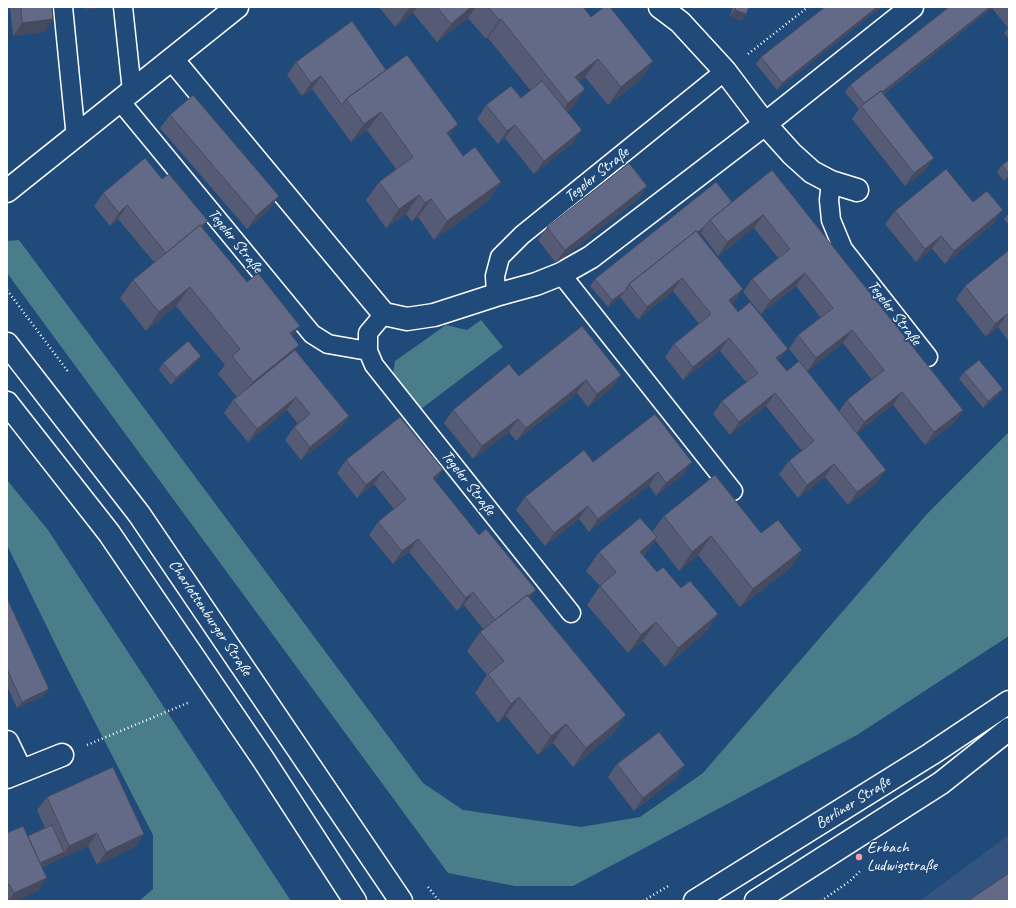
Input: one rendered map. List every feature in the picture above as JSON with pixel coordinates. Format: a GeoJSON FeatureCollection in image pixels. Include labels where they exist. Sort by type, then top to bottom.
{"type":"FeatureCollection","features":[{"type":"Feature","properties":{"kind":"street"},"geometry":{"type":"LineString","coordinates":[[7,191],[76,138],[237,7]]}},
{"type":"Feature","properties":{"kind":"street"},"geometry":{"type":"LineString","coordinates":[[660,7],[680,22],[725,71],[765,124],[792,154],[812,172],[831,182],[857,190]]}},
{"type":"Feature","properties":{"kind":"street"},"geometry":{"type":"LineString","coordinates":[[172,59],[384,314],[407,320],[434,315],[536,284],[561,274],[591,257],[765,124],[912,7]]}},
{"type":"Feature","properties":{"kind":"street","name":"Charlottenburger Straße"},"geometry":{"type":"LineString","coordinates":[[7,344],[139,514],[401,901]]}},
{"type":"Feature","properties":{"kind":"street"},"geometry":{"type":"LineString","coordinates":[[7,403],[109,533],[264,759],[355,901]]}},
{"type":"Feature","properties":{"kind":"street","name":"Berliner Straße"},"geometry":{"type":"LineString","coordinates":[[695,901],[931,754],[1009,702]]}},
{"type":"Feature","properties":{"kind":"street","name":"Berliner Straße"},"geometry":{"type":"LineString","coordinates":[[756,901],[941,783],[1009,729]]}},
{"type":"Feature","properties":{"kind":"street"},"geometry":{"type":"LineString","coordinates":[[7,742],[14,774],[62,755]]}},
{"type":"Feature","properties":{"kind":"lane"},"geometry":{"type":"LineString","coordinates":[[63,7],[76,138]]}},
{"type":"Feature","properties":{"kind":"lane"},"geometry":{"type":"LineString","coordinates":[[123,7],[126,96]]}},
{"type":"Feature","properties":{"kind":"lane","name":"Tegeler Straße"},"geometry":{"type":"LineString","coordinates":[[496,295],[495,276],[500,257],[522,235],[725,71]]}},
{"type":"Feature","properties":{"kind":"lane","name":"Tegeler Straße"},"geometry":{"type":"LineString","coordinates":[[126,96],[312,334],[328,344],[368,351],[374,365],[571,613]]}},
{"type":"Feature","properties":{"kind":"lane","name":"Tegeler Straße"},"geometry":{"type":"LineString","coordinates":[[831,182],[829,200],[831,220],[843,248],[928,357]]}},
{"type":"Feature","properties":{"kind":"lane"},"geometry":{"type":"LineString","coordinates":[[561,274],[733,491]]}},
{"type":"Feature","properties":{"kind":"lane"},"geometry":{"type":"LineString","coordinates":[[368,351],[368,333],[384,314]]}},
{"type":"Feature","properties":{"kind":"path"},"geometry":{"type":"LineString","coordinates":[[725,71],[808,7]]}},
{"type":"Feature","properties":{"kind":"path"},"geometry":{"type":"LineString","coordinates":[[62,755],[192,701]]}},
{"type":"Feature","properties":{"kind":"shaded area"},"geometry":{"type":"Polygon","coordinates":[[[1009,835],[1009,901],[919,901],[1009,835]]]}},
{"type":"Feature","properties":{"kind":"green space"},"geometry":{"type":"Polygon","coordinates":[[[19,240],[423,783],[463,810],[581,827],[640,817],[703,773],[926,515],[1009,432],[1009,636],[857,735],[573,886],[515,886],[448,873],[7,273],[7,241],[19,240]]]}},
{"type":"Feature","properties":{"kind":"green space"},"geometry":{"type":"Polygon","coordinates":[[[481,320],[503,347],[421,409],[393,374],[395,361],[446,325],[467,330],[481,320]]]}},
{"type":"Feature","properties":{"kind":"green space"},"geometry":{"type":"Polygon","coordinates":[[[7,480],[48,530],[291,901],[139,901],[153,889],[153,835],[64,662],[7,545],[7,480]]]}},
{"type":"Feature","properties":{"kind":"building"},"geometry":{"type":"Polygon","coordinates":[[[21,7],[52,7],[53,19],[22,23],[21,7]]]}},
{"type":"Feature","properties":{"kind":"building"},"geometry":{"type":"Polygon","coordinates":[[[437,7],[471,7],[451,24],[437,7]]]}},
{"type":"Feature","properties":{"kind":"building"},"geometry":{"type":"Polygon","coordinates":[[[488,7],[583,7],[591,17],[604,7],[610,7],[653,61],[621,87],[598,59],[575,77],[585,89],[568,103],[501,19],[499,20],[488,7]]]}},
{"type":"Feature","properties":{"kind":"building"},"geometry":{"type":"Polygon","coordinates":[[[736,7],[749,7],[746,14],[735,10],[736,7]]]}},
{"type":"Feature","properties":{"kind":"building"},"geometry":{"type":"Polygon","coordinates":[[[825,7],[877,7],[782,83],[761,57],[825,7]]]}},
{"type":"Feature","properties":{"kind":"building"},"geometry":{"type":"Polygon","coordinates":[[[949,7],[990,7],[882,92],[881,91],[864,103],[850,85],[949,7]]]}},
{"type":"Feature","properties":{"kind":"building"},"geometry":{"type":"Polygon","coordinates":[[[352,21],[386,70],[346,99],[342,105],[321,76],[311,83],[296,62],[352,21]]]}},
{"type":"Feature","properties":{"kind":"building"},"geometry":{"type":"Polygon","coordinates":[[[407,55],[458,124],[447,133],[463,156],[475,147],[501,182],[447,221],[431,199],[425,203],[419,195],[399,209],[379,182],[413,157],[381,112],[364,124],[346,99],[407,55]]]}},
{"type":"Feature","properties":{"kind":"building"},"geometry":{"type":"Polygon","coordinates":[[[542,81],[582,130],[544,161],[515,125],[507,131],[486,105],[511,86],[521,98],[542,81]]]}},
{"type":"Feature","properties":{"kind":"building"},"geometry":{"type":"Polygon","coordinates":[[[881,91],[934,158],[914,173],[861,106],[881,91]]]}},
{"type":"Feature","properties":{"kind":"building"},"geometry":{"type":"Polygon","coordinates":[[[193,95],[279,196],[256,216],[170,115],[193,95]]]}},
{"type":"Feature","properties":{"kind":"building"},"geometry":{"type":"Polygon","coordinates":[[[145,158],[162,179],[169,174],[208,221],[201,226],[200,225],[166,253],[127,205],[119,213],[103,193],[145,158]]]}},
{"type":"Feature","properties":{"kind":"building"},"geometry":{"type":"Polygon","coordinates":[[[1009,160],[1009,174],[1002,165],[1009,160]]]}},
{"type":"Feature","properties":{"kind":"building"},"geometry":{"type":"Polygon","coordinates":[[[629,163],[647,186],[565,250],[547,227],[629,163]]]}},
{"type":"Feature","properties":{"kind":"building"},"geometry":{"type":"Polygon","coordinates":[[[946,169],[973,202],[987,191],[1003,210],[954,251],[941,236],[925,249],[895,211],[946,169]]]}},
{"type":"Feature","properties":{"kind":"building"},"geometry":{"type":"Polygon","coordinates":[[[772,170],[963,410],[934,432],[902,392],[864,422],[847,400],[884,370],[852,330],[816,358],[798,335],[833,308],[805,273],[770,301],[752,279],[790,249],[763,215],[727,242],[710,220],[772,170]]]}},
{"type":"Feature","properties":{"kind":"building"},"geometry":{"type":"Polygon","coordinates":[[[716,182],[732,202],[698,232],[696,231],[629,284],[625,291],[612,300],[595,279],[716,182]]]}},
{"type":"Feature","properties":{"kind":"building"},"geometry":{"type":"Polygon","coordinates":[[[200,225],[247,282],[258,273],[300,326],[290,333],[299,345],[253,382],[232,356],[240,349],[190,287],[159,312],[133,280],[200,225]]]}},
{"type":"Feature","properties":{"kind":"building"},"geometry":{"type":"Polygon","coordinates":[[[696,231],[743,289],[729,300],[738,312],[750,302],[788,349],[776,358],[787,371],[799,361],[886,470],[857,492],[834,464],[807,485],[789,461],[814,441],[775,393],[739,422],[722,401],[758,373],[729,338],[693,367],[674,344],[711,314],[682,278],[647,307],[629,284],[696,231]]]}},
{"type":"Feature","properties":{"kind":"building"},"geometry":{"type":"Polygon","coordinates":[[[1009,250],[1009,317],[1007,314],[995,324],[965,286],[1009,250]]]}},
{"type":"Feature","properties":{"kind":"building"},"geometry":{"type":"Polygon","coordinates":[[[582,326],[621,375],[597,394],[586,380],[526,428],[518,419],[482,446],[453,410],[509,364],[519,376],[582,326]]]}},
{"type":"Feature","properties":{"kind":"building"},"geometry":{"type":"Polygon","coordinates":[[[188,341],[201,356],[176,378],[163,363],[188,341]]]}},
{"type":"Feature","properties":{"kind":"building"},"geometry":{"type":"Polygon","coordinates":[[[295,350],[349,416],[310,447],[294,427],[310,414],[296,397],[257,429],[233,400],[295,350]]]}},
{"type":"Feature","properties":{"kind":"building"},"geometry":{"type":"Polygon","coordinates":[[[979,360],[1003,389],[988,401],[964,372],[979,360]]]}},
{"type":"Feature","properties":{"kind":"building"},"geometry":{"type":"Polygon","coordinates":[[[655,414],[692,462],[666,483],[658,472],[598,519],[588,506],[554,533],[525,497],[584,450],[593,462],[655,414]]]}},
{"type":"Feature","properties":{"kind":"building"},"geometry":{"type":"Polygon","coordinates":[[[400,417],[443,469],[433,478],[479,535],[486,529],[536,590],[528,596],[527,595],[495,620],[473,592],[466,598],[418,539],[402,551],[378,522],[406,499],[383,471],[366,485],[346,460],[400,417]]]}},
{"type":"Feature","properties":{"kind":"building"},"geometry":{"type":"Polygon","coordinates":[[[715,475],[761,533],[778,520],[802,550],[753,589],[711,536],[692,552],[664,516],[715,475]]]}},
{"type":"Feature","properties":{"kind":"building"},"geometry":{"type":"Polygon","coordinates":[[[640,518],[657,537],[640,552],[657,572],[663,567],[681,588],[690,581],[718,614],[678,648],[656,622],[641,635],[600,586],[616,572],[599,552],[640,518]]]}},
{"type":"Feature","properties":{"kind":"building"},"geometry":{"type":"Polygon","coordinates":[[[527,595],[626,715],[586,748],[566,724],[551,736],[519,697],[511,704],[488,674],[504,661],[480,632],[527,595]]]}},
{"type":"Feature","properties":{"kind":"building"},"geometry":{"type":"Polygon","coordinates":[[[7,598],[49,689],[22,702],[7,669],[7,598]]]}},
{"type":"Feature","properties":{"kind":"building"},"geometry":{"type":"Polygon","coordinates":[[[659,732],[685,765],[643,798],[617,764],[659,732]]]}},
{"type":"Feature","properties":{"kind":"building"},"geometry":{"type":"Polygon","coordinates":[[[113,767],[144,834],[106,852],[97,833],[69,846],[47,797],[113,767]]]}},
{"type":"Feature","properties":{"kind":"building"},"geometry":{"type":"Polygon","coordinates":[[[52,825],[64,852],[40,863],[28,836],[52,825]]]}},
{"type":"Feature","properties":{"kind":"building"},"geometry":{"type":"Polygon","coordinates":[[[23,826],[47,878],[14,893],[9,884],[7,885],[7,833],[23,826]]]}},
{"type":"Feature","properties":{"kind":"building"},"geometry":{"type":"Polygon","coordinates":[[[1009,873],[1009,901],[968,901],[1009,873]]]}},
{"type":"Feature","properties":{"kind":"place","name":"Erbach Ludwigstraße"},"geometry":{"type":"Point","coordinates":[859,857]}}]}
